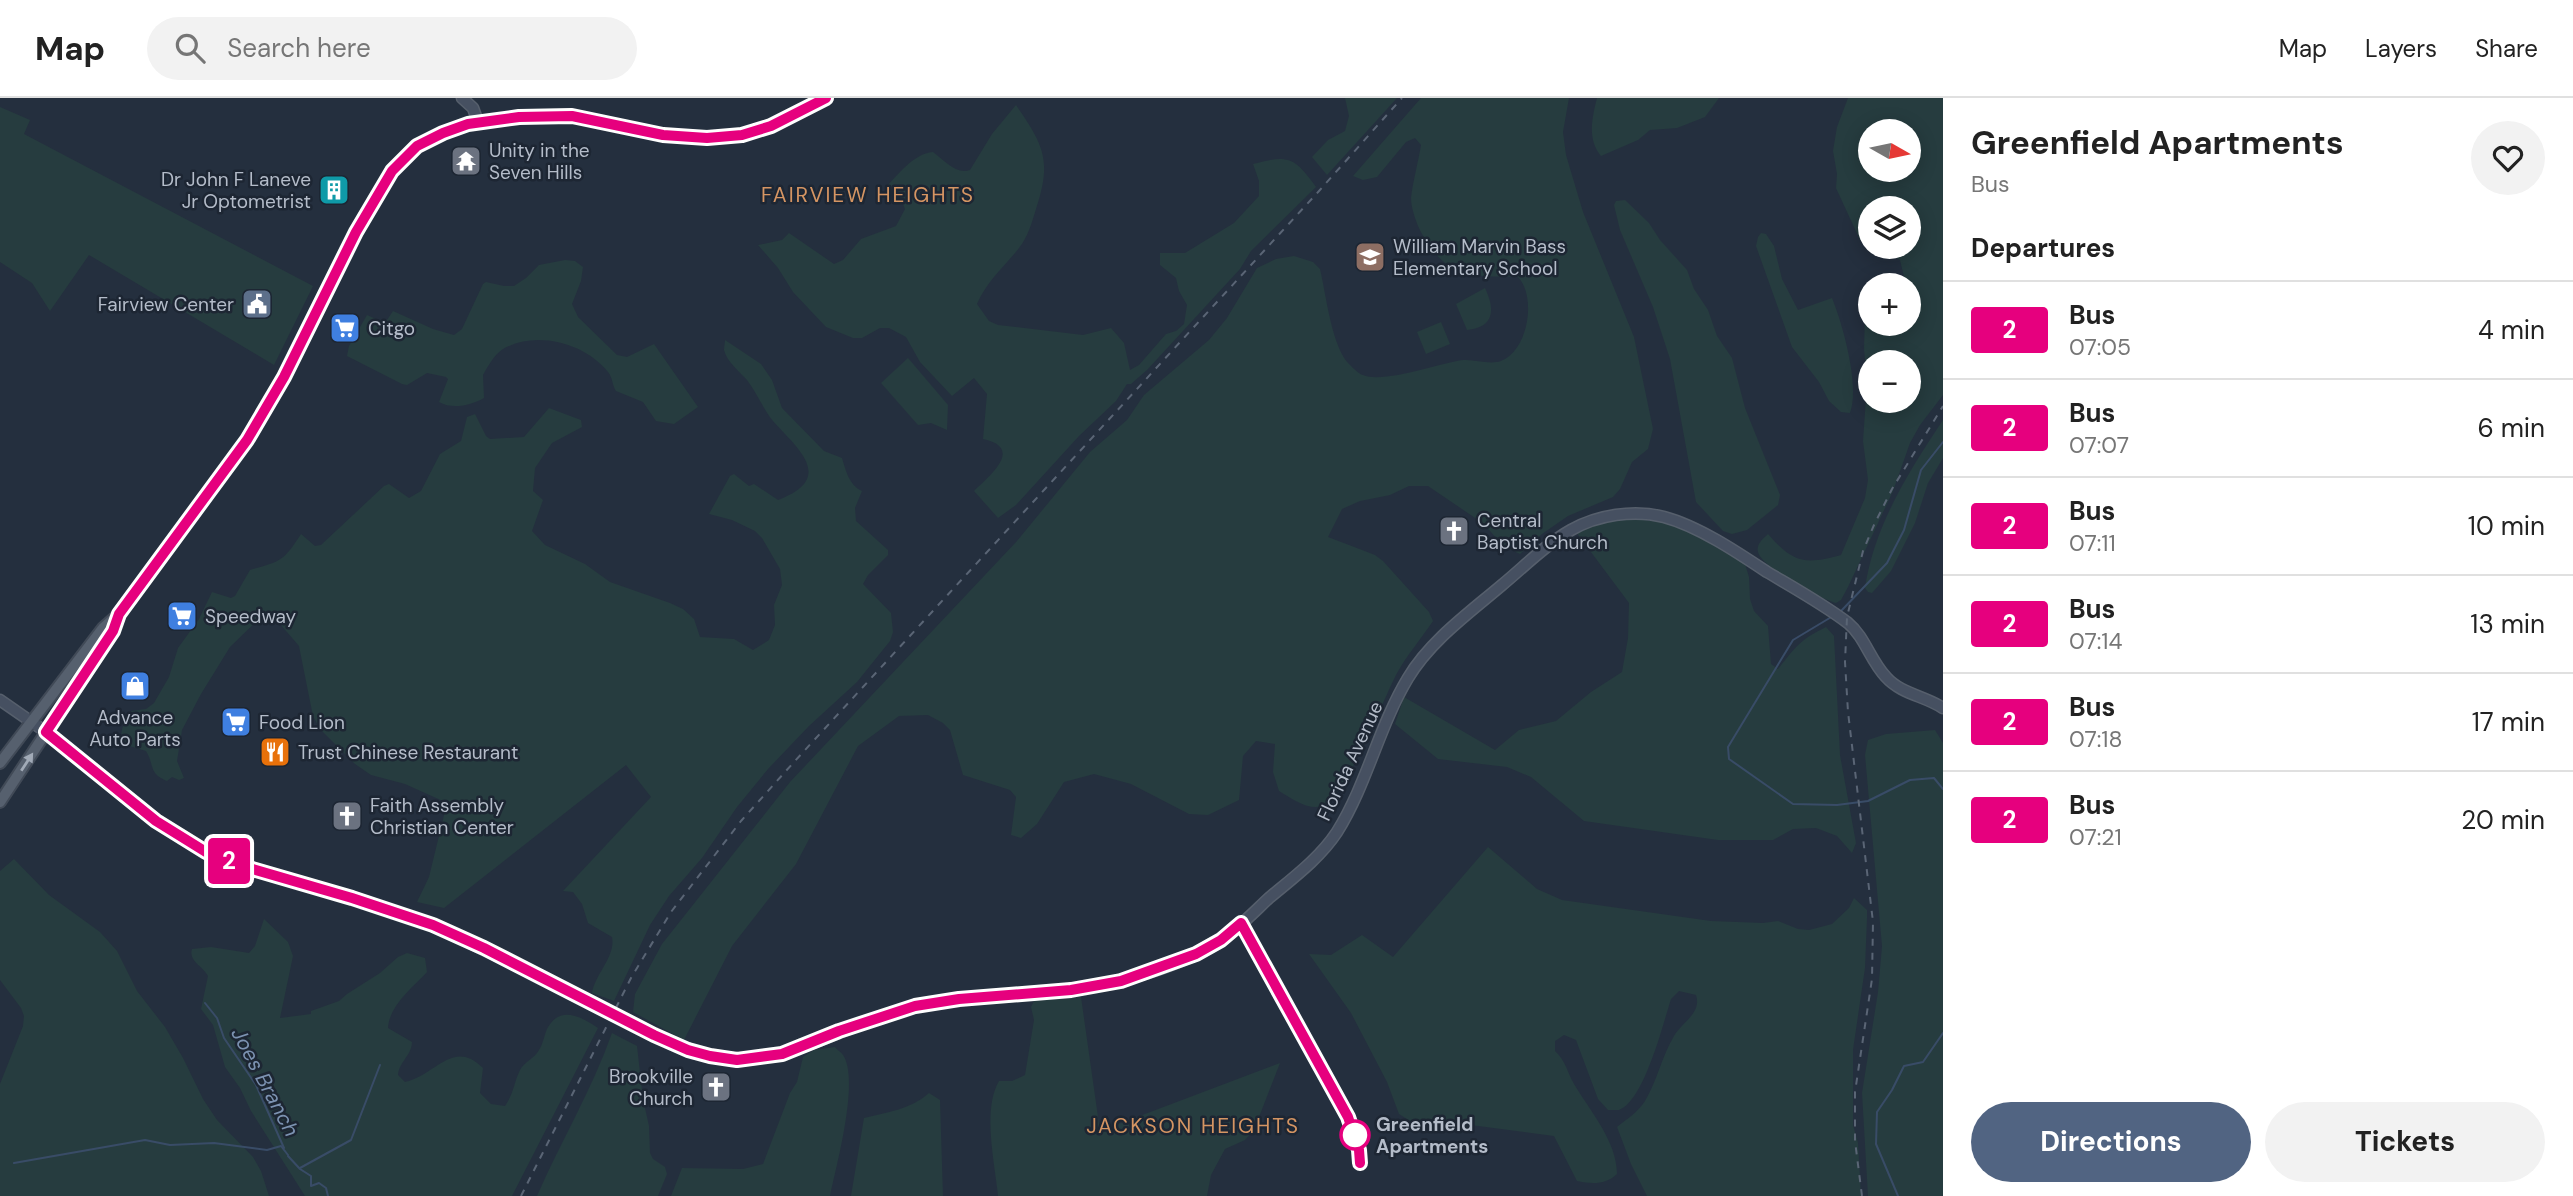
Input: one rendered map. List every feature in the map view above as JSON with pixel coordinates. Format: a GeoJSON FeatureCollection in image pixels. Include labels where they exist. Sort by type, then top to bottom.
{"type":"FeatureCollection","features":[{"type":"Feature","properties":{"kind":"main road"},"geometry":{"type":"LineString","coordinates":[[462,98],[473,108],[478,122]]}},
{"type":"Feature","properties":{"kind":"main road"},"geometry":{"type":"LineString","coordinates":[[0,763],[103,628],[119,614],[247,440],[284,377],[356,232],[392,171],[408,153],[443,133],[478,122],[519,117],[572,116],[663,135],[707,138],[742,135],[771,126],[826,98]]}},
{"type":"Feature","properties":{"kind":"main road","name":"Florida Avenue"},"geometry":{"type":"LineString","coordinates":[[0,699],[46,732],[156,821],[206,852],[242,866],[433,925],[674,1045],[737,1060],[782,1054],[852,1026],[915,1006],[959,999],[1097,986],[1133,977],[1196,954],[1221,940],[1325,849],[1351,805],[1407,679],[1424,654],[1467,614],[1555,541],[1572,529],[1596,519],[1622,514],[1666,517],[1734,551],[1835,613],[1858,633],[1875,663],[1895,685],[1943,708]]}},
{"type":"Feature","properties":{"kind":"main road"},"geometry":{"type":"LineString","coordinates":[[0,802],[113,631],[119,614]]}},
{"type":"Feature","properties":{"kind":"green space"},"geometry":{"type":"Polygon","coordinates":[[[1345,98],[1397,98],[1327,175],[1312,157],[1328,140],[1345,131],[1349,116],[1345,98]]]}},
{"type":"Feature","properties":{"kind":"green space"},"geometry":{"type":"Polygon","coordinates":[[[1421,98],[1569,98],[1563,132],[1566,155],[1583,212],[1634,337],[1653,429],[1648,449],[1632,462],[1620,489],[1613,497],[1568,516],[1520,554],[1503,546],[1484,524],[1428,486],[1409,486],[1390,495],[1360,501],[1342,509],[1328,537],[1375,555],[1383,561],[1429,612],[1433,621],[1396,675],[1342,786],[1332,800],[1323,806],[1311,807],[1279,791],[1273,772],[1275,744],[1256,741],[1243,756],[1239,800],[1208,815],[1189,814],[1131,784],[1094,774],[1064,782],[1037,824],[1021,838],[1011,835],[1016,797],[1010,790],[963,775],[950,730],[943,723],[928,715],[899,716],[858,746],[796,864],[732,946],[684,1040],[633,1012],[635,994],[662,944],[790,782],[1017,541],[1090,452],[1127,420],[1144,395],[1209,340],[1227,318],[1257,268],[1276,259],[1294,256],[1313,262],[1320,269],[1330,320],[1339,347],[1350,365],[1363,375],[1384,377],[1463,360],[1496,362],[1510,355],[1518,346],[1527,323],[1528,310],[1524,286],[1518,277],[1474,275],[1451,267],[1431,249],[1418,226],[1411,202],[1421,145],[1415,138],[1406,142],[1377,177],[1363,180],[1353,176],[1421,98]]]}},
{"type":"Feature","properties":{"kind":"green space"},"geometry":{"type":"Polygon","coordinates":[[[1597,98],[1719,98],[1705,117],[1677,128],[1650,130],[1638,140],[1601,156],[1592,135],[1597,98]]]}},
{"type":"Feature","properties":{"kind":"green space"},"geometry":{"type":"Polygon","coordinates":[[[1848,98],[1943,98],[1943,395],[1910,443],[1893,491],[1848,587],[1841,600],[1836,603],[1780,574],[1762,558],[1758,547],[1768,534],[1785,551],[1800,559],[1818,560],[1841,555],[1865,498],[1868,480],[1863,441],[1865,413],[1921,413],[1921,350],[1864,349],[1864,336],[1921,336],[1921,273],[1903,273],[1898,259],[1921,259],[1921,196],[1858,196],[1858,236],[1836,188],[1837,174],[1833,151],[1837,127],[1848,98]]]}},
{"type":"Feature","properties":{"kind":"green space"},"geometry":{"type":"Polygon","coordinates":[[[1016,105],[1039,143],[1044,178],[1025,239],[991,281],[977,304],[989,321],[998,325],[1083,335],[1111,328],[1124,343],[1130,370],[1139,365],[1166,334],[1176,331],[1184,324],[1187,305],[1179,291],[1176,278],[1160,265],[1160,253],[1185,253],[1234,223],[1259,196],[1259,181],[1253,164],[1275,159],[1290,161],[1302,170],[1316,187],[1251,251],[1240,269],[1147,370],[1131,384],[1127,384],[1116,401],[1079,436],[1016,505],[998,518],[974,491],[995,470],[1003,455],[995,443],[983,439],[987,394],[974,378],[952,396],[920,362],[906,337],[889,328],[880,328],[862,338],[853,338],[826,327],[793,292],[778,268],[758,245],[782,240],[789,233],[834,264],[843,260],[861,239],[896,226],[905,209],[898,191],[886,187],[907,165],[919,156],[933,152],[955,169],[970,170],[992,134],[1016,105]]]}},
{"type":"Feature","properties":{"kind":"green space"},"geometry":{"type":"Polygon","coordinates":[[[0,107],[30,120],[24,134],[313,286],[274,365],[89,255],[50,311],[32,283],[0,262],[0,107]]]}},
{"type":"Feature","properties":{"kind":"green space"},"geometry":{"type":"Polygon","coordinates":[[[1625,200],[1649,223],[1660,240],[1687,270],[1694,289],[1708,310],[1717,336],[1732,358],[1745,408],[1780,495],[1778,505],[1747,530],[1732,534],[1723,531],[1696,502],[1670,359],[1653,307],[1620,230],[1614,205],[1616,201],[1625,200]]]}},
{"type":"Feature","properties":{"kind":"green space"},"geometry":{"type":"Polygon","coordinates":[[[1761,233],[1766,234],[1774,246],[1782,279],[1798,310],[1832,298],[1852,372],[1853,401],[1850,413],[1841,412],[1829,401],[1819,382],[1792,347],[1756,246],[1761,233]]]}},
{"type":"Feature","properties":{"kind":"green space"},"geometry":{"type":"Polygon","coordinates":[[[575,261],[583,267],[572,304],[578,317],[617,355],[627,357],[654,344],[698,407],[674,424],[656,421],[643,402],[616,391],[610,374],[598,362],[559,342],[530,340],[503,349],[494,357],[483,375],[484,398],[456,406],[439,402],[448,379],[446,377],[427,373],[407,385],[402,384],[347,356],[349,346],[367,315],[385,323],[393,311],[433,329],[454,335],[462,329],[483,284],[486,282],[514,286],[539,265],[575,261]]]}},
{"type":"Feature","properties":{"kind":"green space"},"geometry":{"type":"Polygon","coordinates":[[[1485,288],[1491,310],[1488,321],[1467,330],[1456,304],[1485,288]]]}},
{"type":"Feature","properties":{"kind":"green space"},"geometry":{"type":"Polygon","coordinates":[[[1441,322],[1450,344],[1426,354],[1417,332],[1441,322]]]}},
{"type":"Feature","properties":{"kind":"green space"},"geometry":{"type":"Polygon","coordinates":[[[725,340],[761,364],[772,380],[782,408],[824,451],[842,458],[851,481],[862,491],[855,508],[856,521],[888,550],[888,555],[863,584],[891,613],[893,632],[890,641],[857,682],[768,769],[737,807],[702,858],[669,896],[650,925],[614,1001],[592,993],[611,951],[612,937],[588,923],[582,904],[573,892],[563,891],[651,797],[626,765],[444,908],[417,902],[429,877],[445,802],[405,784],[371,775],[355,764],[320,729],[313,716],[299,646],[274,617],[261,617],[230,647],[201,694],[182,730],[177,761],[184,778],[179,780],[172,777],[167,781],[161,778],[154,772],[146,751],[123,744],[122,731],[131,711],[146,709],[154,703],[169,677],[178,648],[199,619],[212,592],[231,598],[235,596],[250,570],[280,559],[301,534],[315,546],[321,545],[384,486],[389,484],[409,498],[421,491],[440,454],[461,441],[467,417],[475,414],[490,439],[524,437],[549,408],[581,420],[582,427],[552,443],[535,468],[533,491],[543,500],[532,531],[545,545],[585,564],[610,582],[683,609],[694,619],[700,637],[734,639],[753,650],[769,640],[775,625],[774,605],[782,585],[780,569],[755,531],[732,520],[709,514],[730,476],[734,474],[749,486],[754,484],[778,500],[805,482],[807,463],[773,421],[747,380],[728,359],[724,350],[725,340]]]}},
{"type":"Feature","properties":{"kind":"green space"},"geometry":{"type":"Polygon","coordinates":[[[908,358],[948,405],[947,430],[931,423],[918,425],[881,383],[908,358]]]}},
{"type":"Feature","properties":{"kind":"green space"},"geometry":{"type":"Polygon","coordinates":[[[1943,420],[1943,458],[1928,483],[1915,523],[1891,571],[1872,593],[1868,592],[1865,588],[1870,565],[1885,521],[1906,479],[1943,420]]]}},
{"type":"Feature","properties":{"kind":"green space"},"geometry":{"type":"Polygon","coordinates":[[[1621,518],[1666,522],[1689,531],[1745,564],[1749,577],[1750,599],[1754,611],[1768,626],[1771,664],[1778,669],[1798,645],[1810,636],[1826,627],[1834,636],[1840,755],[1856,843],[1852,853],[1837,836],[1816,828],[1793,829],[1773,840],[1718,840],[1584,821],[1531,777],[1507,767],[1438,759],[1395,724],[1404,697],[1495,750],[1519,730],[1556,721],[1591,692],[1622,672],[1628,638],[1629,603],[1576,532],[1596,523],[1621,518]]]}},
{"type":"Feature","properties":{"kind":"green space"},"geometry":{"type":"Polygon","coordinates":[[[1935,730],[1943,743],[1943,1196],[1868,1196],[1862,1093],[1878,992],[1882,946],[1865,755],[1868,740],[1886,734],[1935,730]]]}},
{"type":"Feature","properties":{"kind":"green space"},"geometry":{"type":"Polygon","coordinates":[[[1488,847],[1537,889],[1562,900],[1711,921],[1778,921],[1798,929],[1809,930],[1832,924],[1849,908],[1854,898],[1867,910],[1865,968],[1853,1050],[1853,1125],[1858,1143],[1861,1196],[1647,1196],[1617,1127],[1645,1101],[1674,1036],[1694,1012],[1696,995],[1679,991],[1671,999],[1658,1043],[1637,1092],[1628,1104],[1619,1110],[1608,1110],[1598,1099],[1576,1040],[1564,1035],[1555,1041],[1555,1051],[1602,1127],[1613,1150],[1617,1174],[1608,1180],[1593,1183],[1577,1181],[1554,1136],[1463,1124],[1410,1121],[1399,1114],[1387,1082],[1351,1013],[1309,954],[1331,955],[1362,935],[1393,957],[1488,847]]]}},
{"type":"Feature","properties":{"kind":"green space"},"geometry":{"type":"Polygon","coordinates":[[[14,859],[49,895],[100,932],[117,951],[137,991],[165,1027],[203,1099],[217,1120],[253,1157],[269,1196],[0,1196],[0,1084],[23,1026],[24,1016],[0,980],[0,871],[14,859]]]}},
{"type":"Feature","properties":{"kind":"green space"},"geometry":{"type":"Polygon","coordinates":[[[264,919],[288,942],[293,956],[280,1018],[311,1014],[311,1011],[339,1001],[407,953],[425,958],[427,972],[408,991],[389,1020],[388,1028],[412,1042],[398,1075],[405,1082],[453,1057],[463,1057],[483,1068],[480,1093],[491,1104],[505,1106],[520,1070],[537,1053],[552,1022],[558,1017],[571,1015],[598,1028],[512,1196],[305,1196],[225,1067],[213,1025],[201,1009],[208,976],[191,953],[192,949],[211,947],[249,953],[255,946],[264,919]]]}},
{"type":"Feature","properties":{"kind":"green space"},"geometry":{"type":"Polygon","coordinates":[[[1081,997],[1100,1131],[1280,1063],[1254,1130],[1245,1140],[1225,1149],[1211,1175],[1207,1196],[998,1196],[990,1122],[994,1093],[999,1081],[1012,1081],[1025,1075],[1034,1020],[1031,1007],[1034,1001],[1081,997]]]}},
{"type":"Feature","properties":{"kind":"green space"},"geometry":{"type":"Polygon","coordinates":[[[612,1033],[637,1046],[649,1126],[650,1153],[653,1159],[665,1167],[667,1174],[658,1196],[537,1196],[595,1075],[612,1033]]]}},
{"type":"Feature","properties":{"kind":"green space"},"geometry":{"type":"Polygon","coordinates":[[[835,1047],[843,1055],[848,1067],[849,1083],[845,1124],[830,1196],[671,1196],[682,1168],[743,1169],[763,1164],[790,1093],[797,1082],[803,1057],[814,1050],[835,1047]]]}},
{"type":"Feature","properties":{"kind":"green space"},"geometry":{"type":"Polygon","coordinates":[[[929,1093],[940,1100],[943,1196],[851,1196],[864,1118],[906,1107],[929,1093]]]}},
{"type":"Feature","properties":{"kind":"waterway"},"geometry":{"type":"LineString","coordinates":[[1841,611],[1887,563],[1904,530],[1921,470],[1943,442]]}},
{"type":"Feature","properties":{"kind":"waterway"},"geometry":{"type":"LineString","coordinates":[[1833,616],[1793,640],[1728,747],[1729,759],[1793,804],[1837,805],[1868,801],[1910,780],[1934,778],[1943,789]]}},
{"type":"Feature","properties":{"kind":"waterway","name":"Joes Branch"},"geometry":{"type":"LineString","coordinates":[[205,1003],[217,1018],[224,1038],[256,1085],[284,1148]]}},
{"type":"Feature","properties":{"kind":"waterway"},"geometry":{"type":"LineString","coordinates":[[1898,1196],[1876,1144],[1877,1112],[1904,1066],[1923,1062],[1943,1033]]}},
{"type":"Feature","properties":{"kind":"waterway"},"geometry":{"type":"LineString","coordinates":[[300,1168],[351,1140],[380,1065]]}},
{"type":"Feature","properties":{"kind":"waterway"},"geometry":{"type":"LineString","coordinates":[[14,1163],[145,1140],[170,1145],[214,1143],[267,1150],[281,1146],[288,1155]]}},
{"type":"Feature","properties":{"kind":"waterway","name":"Joes Branch"},"geometry":{"type":"LineString","coordinates":[[288,1156],[311,1176],[311,1186],[319,1183],[326,1188],[328,1196]]}},
{"type":"Feature","properties":{"kind":"railway"},"geometry":{"type":"LineString","coordinates":[[521,1196],[631,978],[671,912],[741,821],[1402,98]]}},
{"type":"Feature","properties":{"kind":"railway"},"geometry":{"type":"LineString","coordinates":[[1862,1196],[1855,1141],[1855,1092],[1872,979],[1873,922],[1848,712],[1845,662],[1847,617],[1863,551],[1874,525],[1892,489],[1943,406]]}},
{"type":"Feature","properties":{"kind":"bus line","name":"2"},"geometry":{"type":"LineString","coordinates":[[826,98],[771,126],[742,135],[707,138],[663,135],[572,116],[519,117],[468,124],[433,137],[408,153],[392,171],[356,232],[284,377],[247,440],[119,614],[113,631],[46,732],[156,821],[206,852],[242,866],[433,925],[484,948],[654,1035],[688,1050],[710,1056],[737,1060],[782,1054],[839,1031],[915,1006],[959,999],[1071,990],[1121,981],[1196,954],[1221,940],[1241,923],[1348,1117],[1359,1150],[1360,1163]]}},
{"type":"Feature","properties":{"kind":"place","name":"Unity in the Seven Hills"},"geometry":{"type":"Point","coordinates":[466,161]}},
{"type":"Feature","properties":{"kind":"place","name":"Dr John F Laneve Jr Optometrist"},"geometry":{"type":"Point","coordinates":[334,190]}},
{"type":"Feature","properties":{"kind":"place","name":"William Marvin Bass Elementary School"},"geometry":{"type":"Point","coordinates":[1370,257]}},
{"type":"Feature","properties":{"kind":"place","name":"Fairview Center"},"geometry":{"type":"Point","coordinates":[257,304]}},
{"type":"Feature","properties":{"kind":"place","name":"Citgo"},"geometry":{"type":"Point","coordinates":[345,328]}},
{"type":"Feature","properties":{"kind":"place","name":"Central Baptist Church"},"geometry":{"type":"Point","coordinates":[1454,531]}},
{"type":"Feature","properties":{"kind":"place","name":"Speedway"},"geometry":{"type":"Point","coordinates":[182,616]}},
{"type":"Feature","properties":{"kind":"place","name":"Advance Auto Parts"},"geometry":{"type":"Point","coordinates":[135,686]}},
{"type":"Feature","properties":{"kind":"place","name":"Food Lion"},"geometry":{"type":"Point","coordinates":[236,722]}},
{"type":"Feature","properties":{"kind":"place","name":"Trust Chinese Restaurant"},"geometry":{"type":"Point","coordinates":[275,752]}},
{"type":"Feature","properties":{"kind":"place","name":"Faith Assembly Christian Center"},"geometry":{"type":"Point","coordinates":[347,816]}},
{"type":"Feature","properties":{"kind":"place","name":"Brookville Church"},"geometry":{"type":"Point","coordinates":[716,1087]}},
{"type":"Feature","properties":{"kind":"place","name":"Greenfield Apartments"},"geometry":{"type":"Point","coordinates":[1355,1135]}},
{"type":"Feature","properties":{"kind":"district","name":"FAIRVIEW HEIGHTS"},"geometry":{"type":"Point","coordinates":[868,195]}},
{"type":"Feature","properties":{"kind":"district","name":"JACKSON HEIGHTS"},"geometry":{"type":"Point","coordinates":[1193,1126]}}]}
